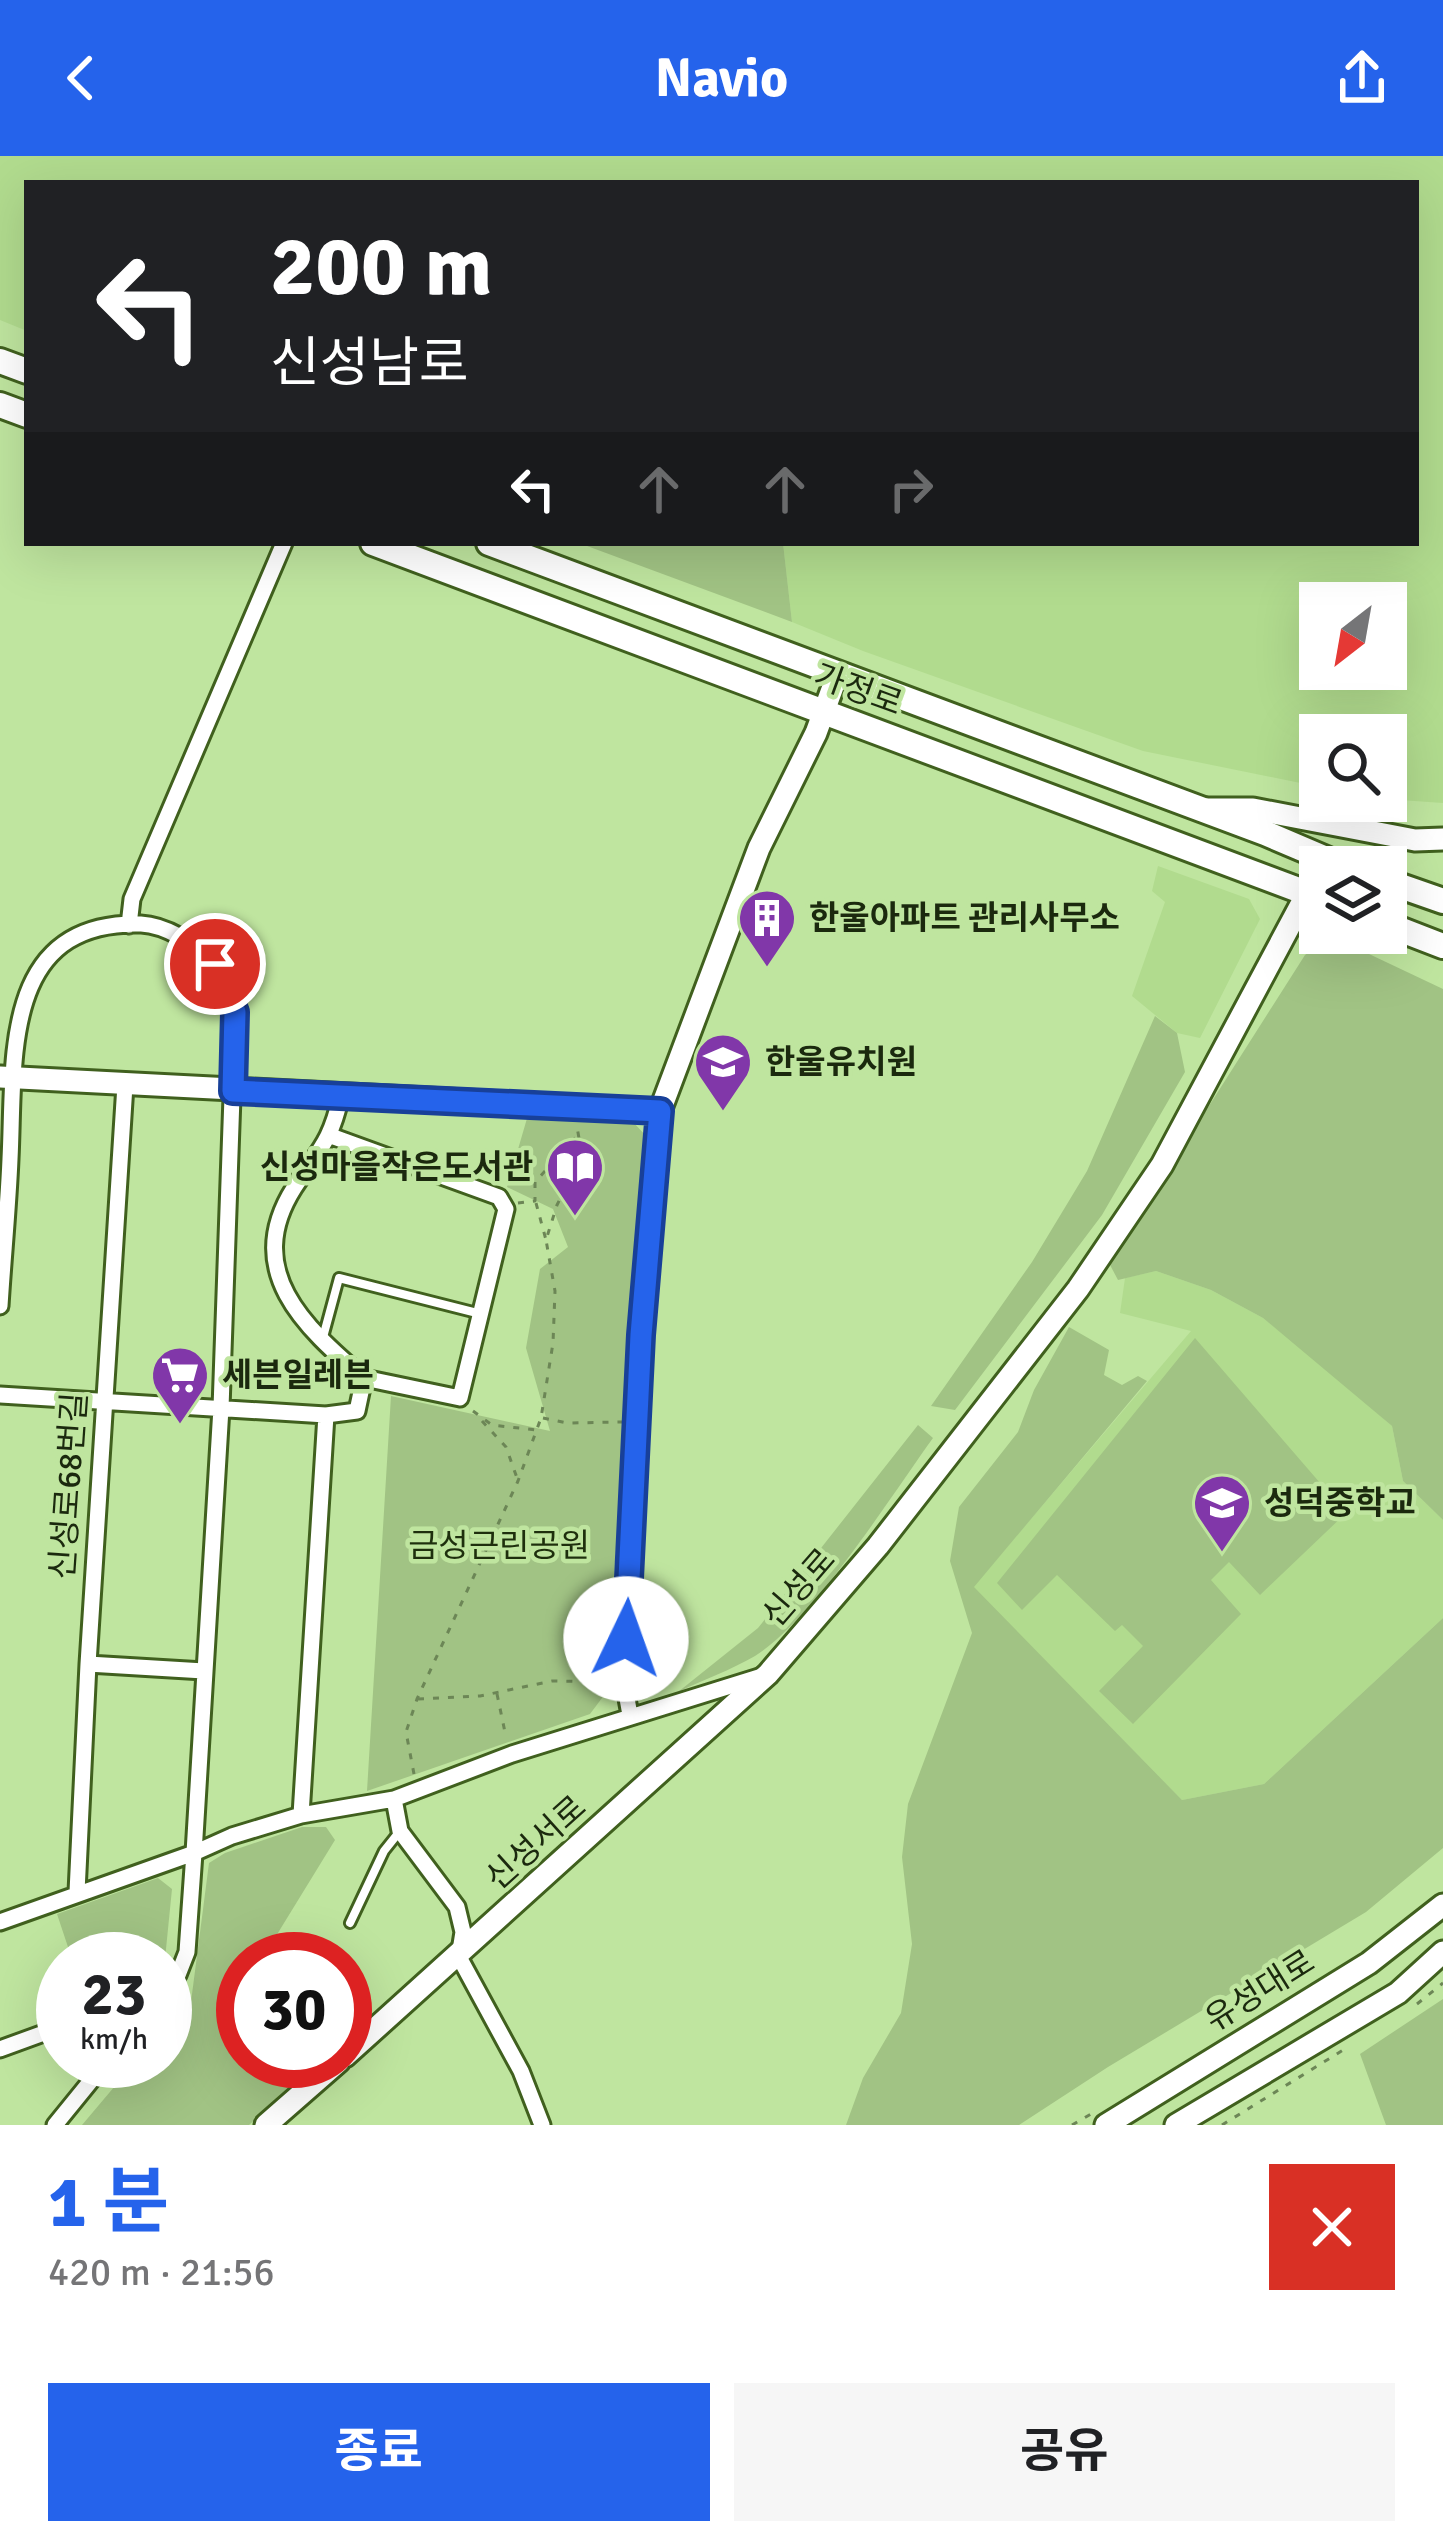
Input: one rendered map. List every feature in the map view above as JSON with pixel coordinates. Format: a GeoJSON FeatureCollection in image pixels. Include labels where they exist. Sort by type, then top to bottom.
{"type":"FeatureCollection","features":[{"type":"Feature","properties":{"kind":"main road","name":"가정로"},"geometry":{"type":"LineString","coordinates":[[381,546],[1299,890]]}},
{"type":"Feature","properties":{"kind":"main road","name":"가정로"},"geometry":{"type":"LineString","coordinates":[[497,546],[1265,833],[1299,851]]}},
{"type":"Feature","properties":{"kind":"main road"},"geometry":{"type":"LineString","coordinates":[[1407,888],[1443,901]]}},
{"type":"Feature","properties":{"kind":"main road"},"geometry":{"type":"LineString","coordinates":[[1407,932],[1443,946]]}},
{"type":"Feature","properties":{"kind":"street"},"geometry":{"type":"LineString","coordinates":[[129,925],[132,899],[283,546]]}},
{"type":"Feature","properties":{"kind":"street"},"geometry":{"type":"LineString","coordinates":[[630,1715],[624,1682],[660,1111],[759,848],[838,673]]}},
{"type":"Feature","properties":{"kind":"street"},"geometry":{"type":"LineString","coordinates":[[1196,809],[1253,809],[1415,840],[1443,839]]}},
{"type":"Feature","properties":{"kind":"street","name":"신성로"},"geometry":{"type":"LineString","coordinates":[[0,1922],[232,1836],[301,1816],[394,1799],[512,1754],[768,1675],[893,1528],[1099,1261],[1162,1166],[1299,923]]}},
{"type":"Feature","properties":{"kind":"street"},"geometry":{"type":"LineString","coordinates":[[0,1306],[6,1078],[25,994],[38,967],[56,947],[81,935],[147,924],[181,937],[215,964],[235,1012],[220,1408],[188,1932]]}},
{"type":"Feature","properties":{"kind":"street"},"geometry":{"type":"LineString","coordinates":[[6,1078],[660,1111]]}},
{"type":"Feature","properties":{"kind":"street","name":"신성로68번길"},"geometry":{"type":"LineString","coordinates":[[77,1892],[125,1084]]}},
{"type":"Feature","properties":{"kind":"street"},"geometry":{"type":"LineString","coordinates":[[332,1136],[499,1197],[506,1209],[460,1398],[364,1378],[298,1317],[280,1284],[278,1220],[293,1190],[332,1136],[341,1096]]}},
{"type":"Feature","properties":{"kind":"street"},"geometry":{"type":"LineString","coordinates":[[0,1395],[326,1415],[357,1411],[364,1378]]}},
{"type":"Feature","properties":{"kind":"street"},"geometry":{"type":"LineString","coordinates":[[301,1816],[326,1415]]}},
{"type":"Feature","properties":{"kind":"street"},"geometry":{"type":"LineString","coordinates":[[88,1664],[204,1671]]}},
{"type":"Feature","properties":{"kind":"street","name":"신성서로"},"geometry":{"type":"LineString","coordinates":[[372,2032],[768,1675]]}},
{"type":"Feature","properties":{"kind":"street"},"geometry":{"type":"LineString","coordinates":[[394,1799],[400,1831],[457,1907],[463,1932],[459,1957],[521,2071],[542,2125]]}},
{"type":"Feature","properties":{"kind":"street","name":"유성대로"},"geometry":{"type":"LineString","coordinates":[[1106,2125],[1369,1963],[1443,1905]]}},
{"type":"Feature","properties":{"kind":"street"},"geometry":{"type":"LineString","coordinates":[[1176,2125],[1398,1993],[1443,1952]]}},
{"type":"Feature","properties":{"kind":"street"},"geometry":{"type":"LineString","coordinates":[[0,2049],[36,2036]]}},
{"type":"Feature","properties":{"kind":"street"},"geometry":{"type":"LineString","coordinates":[[55,2125],[84,2088]]}},
{"type":"Feature","properties":{"kind":"street","name":"신성서로"},"geometry":{"type":"LineString","coordinates":[[266,2125],[308,2088]]}},
{"type":"Feature","properties":{"kind":"lane"},"geometry":{"type":"LineString","coordinates":[[322,1342],[339,1278],[481,1314]]}},
{"type":"Feature","properties":{"kind":"lane"},"geometry":{"type":"LineString","coordinates":[[350,1923],[384,1851],[400,1831]]}},
{"type":"Feature","properties":{"kind":"path"},"geometry":{"type":"LineString","coordinates":[[546,1240],[582,1155],[577,1107]]}},
{"type":"Feature","properties":{"kind":"path"},"geometry":{"type":"LineString","coordinates":[[418,1789],[406,1732],[518,1481],[541,1418],[553,1343],[555,1291],[535,1182],[578,1135]]}},
{"type":"Feature","properties":{"kind":"path"},"geometry":{"type":"LineString","coordinates":[[503,1204],[535,1201]]}},
{"type":"Feature","properties":{"kind":"path"},"geometry":{"type":"LineString","coordinates":[[460,1398],[506,1448],[518,1481]]}},
{"type":"Feature","properties":{"kind":"path"},"geometry":{"type":"LineString","coordinates":[[476,1415],[492,1425],[538,1430]]}},
{"type":"Feature","properties":{"kind":"path"},"geometry":{"type":"LineString","coordinates":[[541,1418],[585,1424],[637,1421]]}},
{"type":"Feature","properties":{"kind":"path"},"geometry":{"type":"LineString","coordinates":[[417,1699],[497,1692],[551,1681],[624,1682]]}},
{"type":"Feature","properties":{"kind":"path"},"geometry":{"type":"LineString","coordinates":[[497,1692],[512,1754]]}},
{"type":"Feature","properties":{"kind":"shaded area"},"geometry":{"type":"Polygon","coordinates":[[[0,156],[1443,156],[1443,803],[1407,800],[1407,714],[1299,714],[1299,783],[1143,751],[792,622],[783,546],[1419,546],[1419,180],[24,180],[24,330],[0,320],[0,156]]]}},
{"type":"Feature","properties":{"kind":"shaded area"},"geometry":{"type":"Polygon","coordinates":[[[1158,866],[1249,899],[1260,919],[1200,1038],[1177,1033],[1132,996],[1165,902],[1152,891],[1158,866]]]}},
{"type":"Feature","properties":{"kind":"shaded area","name":"성덕중학교"},"geometry":{"type":"Polygon","coordinates":[[[1156,1271],[1211,1290],[1263,1318],[1334,1375],[1392,1426],[1403,1481],[1443,1520],[1443,1618],[1264,1784],[1182,1800],[973,1587],[1191,1331],[1120,1313],[1125,1278],[1156,1271]]]}},
{"type":"Feature","properties":{"kind":"green space"},"geometry":{"type":"Polygon","coordinates":[[[587,546],[783,546],[792,622],[587,546]]]}},
{"type":"Feature","properties":{"kind":"green space"},"geometry":{"type":"Polygon","coordinates":[[[1369,954],[1443,989],[1443,1520],[1403,1481],[1392,1426],[1263,1318],[1211,1290],[1156,1271],[1118,1280],[1109,1263],[1305,955],[1369,954]]]}},
{"type":"Feature","properties":{"kind":"green space"},"geometry":{"type":"Polygon","coordinates":[[[1155,1016],[1177,1033],[1185,1072],[1102,1215],[955,1410],[931,1406],[1032,1262],[1087,1171],[1155,1016]]]}},
{"type":"Feature","properties":{"kind":"green space","name":"금성근린공원"},"geometry":{"type":"Polygon","coordinates":[[[528,1115],[633,1122],[647,1137],[605,1694],[590,1714],[367,1791],[391,1396],[550,1431],[526,1348],[540,1269],[568,1247],[553,1209],[507,1187],[528,1115]]]}},
{"type":"Feature","properties":{"kind":"green space"},"geometry":{"type":"Polygon","coordinates":[[[1069,1327],[1109,1350],[1104,1375],[1122,1385],[1138,1376],[1147,1381],[974,1587],[1182,1800],[1264,1784],[1443,1618],[1443,1848],[1366,1912],[1019,2125],[846,2125],[863,2078],[901,2013],[912,1944],[902,1857],[908,1804],[972,1633],[950,1561],[959,1507],[1018,1432],[1034,1390],[1069,1327]]]}},
{"type":"Feature","properties":{"kind":"green space"},"geometry":{"type":"Polygon","coordinates":[[[1195,1338],[1346,1513],[1260,1595],[1229,1562],[1211,1580],[1241,1614],[1133,1724],[1099,1691],[1143,1646],[1122,1625],[1115,1631],[1057,1575],[1022,1610],[997,1583],[1195,1338]]]}},
{"type":"Feature","properties":{"kind":"green space"},"geometry":{"type":"Polygon","coordinates":[[[918,1425],[933,1438],[801,1615],[755,1656],[678,1692],[758,1628],[918,1425]]]}},
{"type":"Feature","properties":{"kind":"green space"},"geometry":{"type":"Polygon","coordinates":[[[302,1827],[326,1827],[335,1840],[279,1932],[216,1932],[216,2088],[291,2088],[249,2125],[82,2125],[113,2088],[192,2088],[192,1994],[209,1863],[302,1827]]]}},
{"type":"Feature","properties":{"kind":"green space"},"geometry":{"type":"Polygon","coordinates":[[[158,1878],[172,1889],[168,1932],[63,1932],[57,1914],[158,1878]]]}},
{"type":"Feature","properties":{"kind":"green space"},"geometry":{"type":"Polygon","coordinates":[[[1443,1999],[1443,2125],[1386,2125],[1360,2054],[1443,1999]]]}},
{"type":"Feature","properties":{"kind":"place","name":"한울아파트 관리사무소"},"geometry":{"type":"Point","coordinates":[767,969]}},
{"type":"Feature","properties":{"kind":"place","name":"한울유치원"},"geometry":{"type":"Point","coordinates":[723,1113]}},
{"type":"Feature","properties":{"kind":"place","name":"신성마을작은도서관"},"geometry":{"type":"Point","coordinates":[575,1218]}},
{"type":"Feature","properties":{"kind":"place","name":"세븐일레븐"},"geometry":{"type":"Point","coordinates":[180,1426]}},
{"type":"Feature","properties":{"kind":"place","name":"성덕중학교"},"geometry":{"type":"Point","coordinates":[1222,1554]}},
{"type":"Feature","properties":{"kind":"route"},"geometry":{"type":"LineString","coordinates":[[215,964],[235,1012],[233,1091],[660,1111],[641,1335],[626,1639]]}}]}
